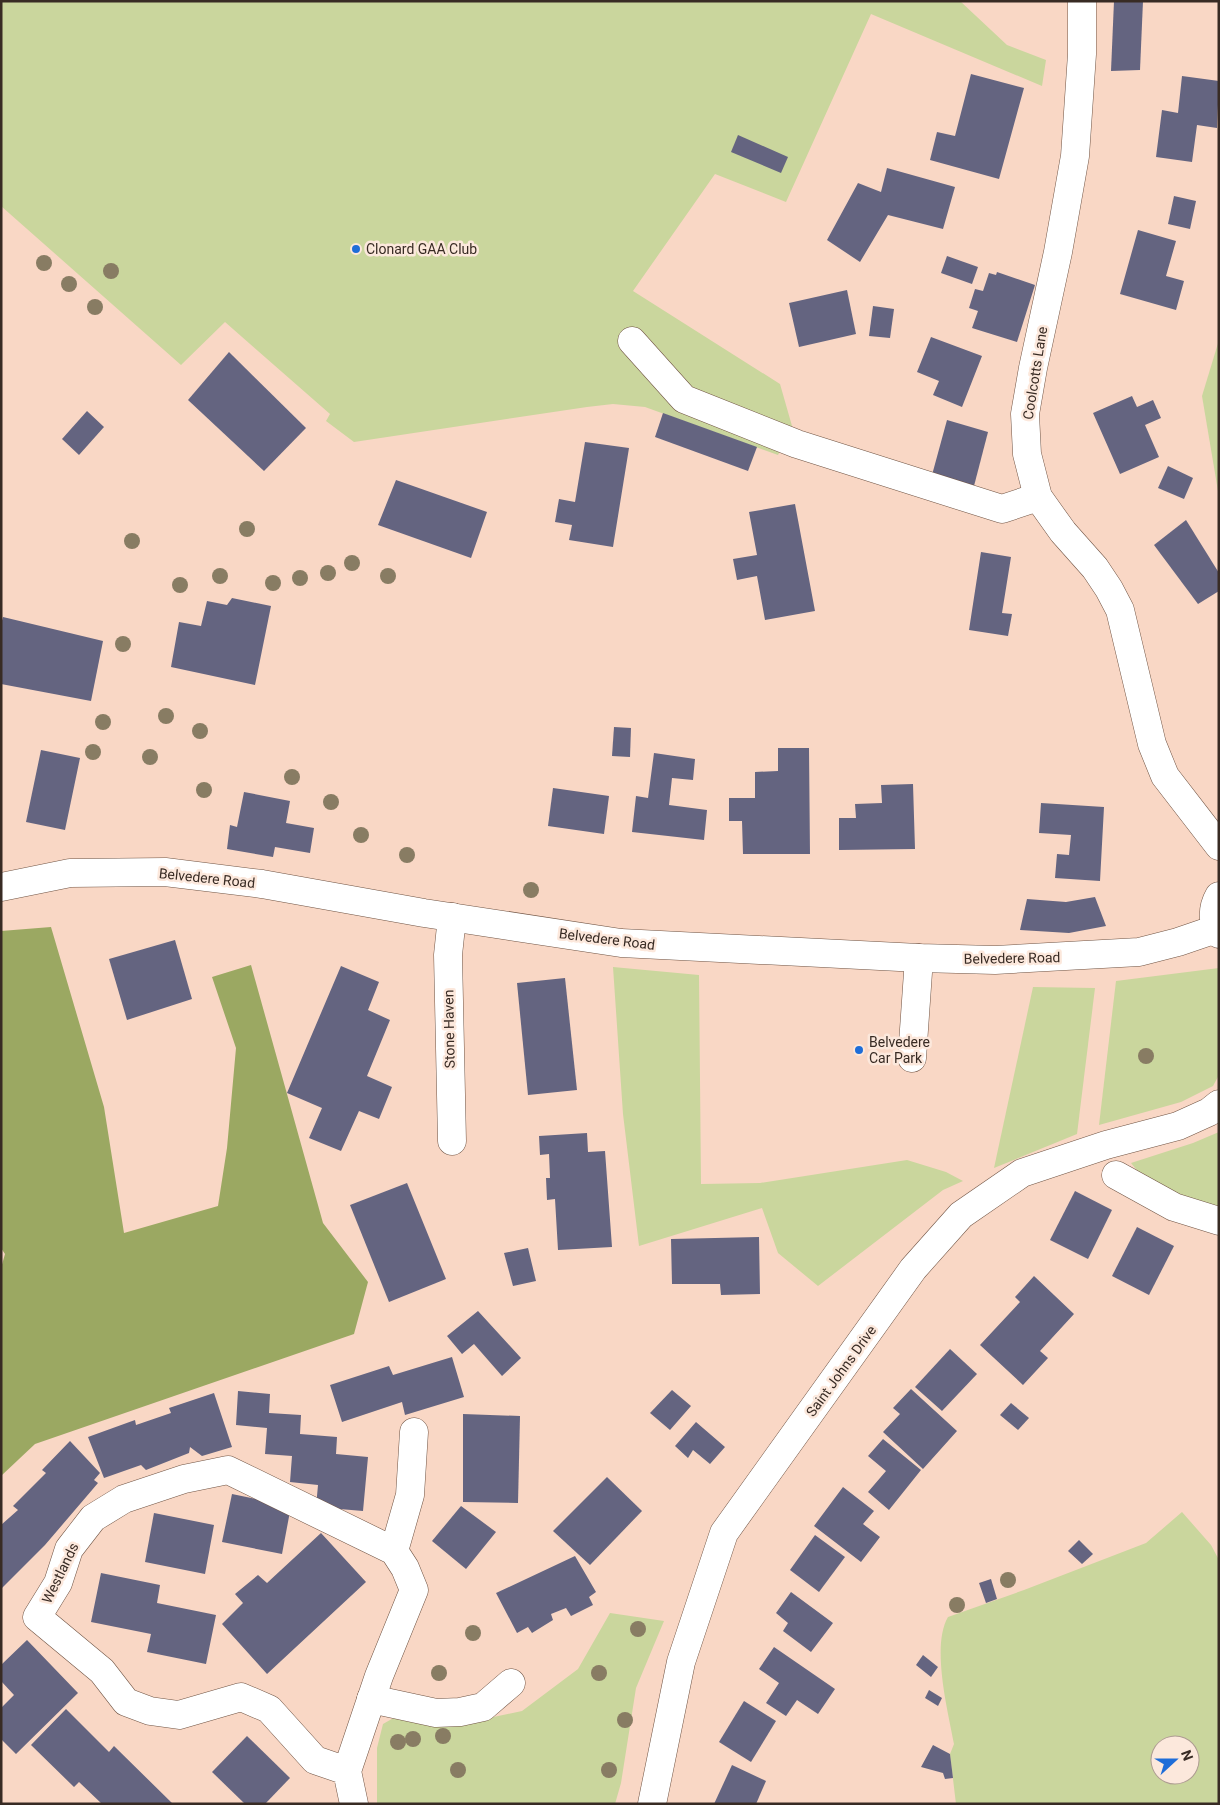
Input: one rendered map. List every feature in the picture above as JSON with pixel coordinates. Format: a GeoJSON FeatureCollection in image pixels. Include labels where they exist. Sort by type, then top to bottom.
{"type":"FeatureCollection","features":[{"type":"Feature","properties":{"kind":"street","name":"Coolcotts Lane"},"geometry":{"type":"LineString","coordinates":[[1082,1],[1082,54],[1075,156],[1058,252],[1025,414],[1027,454],[1038,497],[1063,532],[1095,568],[1120,610],[1152,744],[1165,776],[1219,846]]}},
{"type":"Feature","properties":{"kind":"street"},"geometry":{"type":"LineString","coordinates":[[632,341],[684,399],[797,444],[1002,509],[1038,497]]}},
{"type":"Feature","properties":{"kind":"street","name":"Belvedere Road"},"geometry":{"type":"LineString","coordinates":[[1,887],[70,873],[165,872],[262,884],[452,917],[621,943],[919,958],[995,960],[1139,952],[1217,932]]}},
{"type":"Feature","properties":{"kind":"street"},"geometry":{"type":"LineString","coordinates":[[1217,932],[1213,915],[1219,896]]}},
{"type":"Feature","properties":{"kind":"street","name":"Stone Haven"},"geometry":{"type":"LineString","coordinates":[[452,917],[448,955],[452,1141]]}},
{"type":"Feature","properties":{"kind":"street"},"geometry":{"type":"LineString","coordinates":[[912,1058],[919,958]]}},
{"type":"Feature","properties":{"kind":"street","name":"Saint Johns Drive"},"geometry":{"type":"LineString","coordinates":[[652,1804],[682,1662],[724,1533],[913,1269],[961,1216],[1022,1173],[1106,1145],[1178,1126],[1209,1112],[1219,1104]]}},
{"type":"Feature","properties":{"kind":"street"},"geometry":{"type":"LineString","coordinates":[[1116,1174],[1174,1208],[1219,1221]]}},
{"type":"Feature","properties":{"kind":"street"},"geometry":{"type":"LineString","coordinates":[[354,1804],[347,1770],[372,1698],[414,1590],[394,1551],[410,1495],[414,1432]]}},
{"type":"Feature","properties":{"kind":"street","name":"Westlands"},"geometry":{"type":"LineString","coordinates":[[347,1770],[315,1760],[269,1709],[241,1698],[179,1715],[150,1711],[126,1702],[102,1671],[37,1617],[58,1582],[69,1549],[92,1518],[124,1499],[184,1479],[228,1470],[394,1551]]}},
{"type":"Feature","properties":{"kind":"street"},"geometry":{"type":"LineString","coordinates":[[372,1698],[436,1714],[460,1712],[483,1707],[510,1683]]}},
{"type":"Feature","properties":{"kind":"green space","name":"Clonard GAA Club"},"geometry":{"type":"Polygon","coordinates":[[[1,1],[960,1],[1007,45],[1046,60],[1042,86],[871,14],[786,202],[715,174],[633,291],[780,384],[792,426],[778,455],[645,407],[613,404],[354,442],[326,421],[330,414],[225,322],[181,365],[1,206],[1,1]]]}},
{"type":"Feature","properties":{"kind":"green space"},"geometry":{"type":"Polygon","coordinates":[[[1219,340],[1219,497],[1202,396],[1219,340]]]}},
{"type":"Feature","properties":{"kind":"green space"},"geometry":{"type":"Polygon","coordinates":[[[51,927],[104,1107],[124,1233],[218,1206],[227,1148],[236,1048],[212,977],[251,965],[323,1223],[368,1282],[354,1334],[35,1444],[1,1476],[1,1268],[5,1254],[1,1248],[1,931],[51,927]]]}},
{"type":"Feature","properties":{"kind":"green space"},"geometry":{"type":"Polygon","coordinates":[[[613,967],[699,975],[701,1184],[760,1183],[907,1160],[946,1172],[963,1181],[943,1190],[818,1286],[778,1253],[762,1208],[639,1246],[623,1114],[613,967]]]}},
{"type":"Feature","properties":{"kind":"green space"},"geometry":{"type":"Polygon","coordinates":[[[1219,968],[1219,1075],[1213,1086],[1181,1102],[1099,1125],[1116,981],[1219,968]]]}},
{"type":"Feature","properties":{"kind":"green space"},"geometry":{"type":"Polygon","coordinates":[[[1033,987],[1095,988],[1077,1134],[994,1168],[1033,987]]]}},
{"type":"Feature","properties":{"kind":"green space"},"geometry":{"type":"Polygon","coordinates":[[[1219,1132],[1219,1208],[1190,1200],[1140,1174],[1131,1163],[1193,1143],[1219,1132]]]}},
{"type":"Feature","properties":{"kind":"green space"},"geometry":{"type":"Polygon","coordinates":[[[1182,1512],[1211,1545],[1219,1560],[1219,1804],[956,1804],[950,1754],[954,1744],[942,1679],[941,1644],[943,1629],[948,1617],[1146,1543],[1182,1512]]]}},
{"type":"Feature","properties":{"kind":"green space"},"geometry":{"type":"Polygon","coordinates":[[[610,1613],[664,1621],[636,1688],[621,1783],[615,1804],[377,1804],[377,1748],[383,1724],[397,1716],[456,1725],[522,1711],[578,1669],[610,1613]]]}},
{"type":"Feature","properties":{"kind":"building"},"geometry":{"type":"Polygon","coordinates":[[[1114,1],[1143,1],[1140,70],[1111,71],[1114,1]]]}},
{"type":"Feature","properties":{"kind":"building"},"geometry":{"type":"Polygon","coordinates":[[[971,74],[1024,88],[999,179],[930,160],[937,132],[955,136],[971,74]]]}},
{"type":"Feature","properties":{"kind":"building"},"geometry":{"type":"Polygon","coordinates":[[[1182,76],[1219,81],[1217,128],[1197,125],[1192,162],[1156,157],[1162,110],[1178,113],[1182,76]]]}},
{"type":"Feature","properties":{"kind":"building"},"geometry":{"type":"Polygon","coordinates":[[[738,135],[788,157],[781,173],[731,152],[738,135]]]}},
{"type":"Feature","properties":{"kind":"building"},"geometry":{"type":"Polygon","coordinates":[[[887,168],[955,187],[943,229],[888,215],[860,262],[827,240],[858,183],[881,192],[887,168]]]}},
{"type":"Feature","properties":{"kind":"building"},"geometry":{"type":"Polygon","coordinates":[[[1174,196],[1196,201],[1190,229],[1168,224],[1174,196]]]}},
{"type":"Feature","properties":{"kind":"building"},"geometry":{"type":"Polygon","coordinates":[[[1138,230],[1176,241],[1166,276],[1184,281],[1176,310],[1120,294],[1138,230]]]}},
{"type":"Feature","properties":{"kind":"building"},"geometry":{"type":"Polygon","coordinates":[[[947,256],[978,267],[972,284],[941,273],[947,256]]]}},
{"type":"Feature","properties":{"kind":"building"},"geometry":{"type":"Polygon","coordinates":[[[997,272],[1035,285],[1017,342],[972,328],[978,311],[969,308],[975,289],[983,291],[989,273],[996,275],[997,272]]]}},
{"type":"Feature","properties":{"kind":"building"},"geometry":{"type":"Polygon","coordinates":[[[847,290],[856,334],[799,347],[789,303],[847,290]]]}},
{"type":"Feature","properties":{"kind":"building"},"geometry":{"type":"Polygon","coordinates":[[[873,306],[894,309],[890,338],[869,336],[873,306]]]}},
{"type":"Feature","properties":{"kind":"building"},"geometry":{"type":"Polygon","coordinates":[[[931,337],[982,356],[962,407],[933,395],[939,381],[917,372],[931,337]]]}},
{"type":"Feature","properties":{"kind":"building"},"geometry":{"type":"Polygon","coordinates":[[[229,352],[306,428],[264,471],[188,400],[229,352]]]}},
{"type":"Feature","properties":{"kind":"building"},"geometry":{"type":"Polygon","coordinates":[[[1132,396],[1137,407],[1153,400],[1161,418],[1145,425],[1159,457],[1120,474],[1093,413],[1132,396]]]}},
{"type":"Feature","properties":{"kind":"building"},"geometry":{"type":"Polygon","coordinates":[[[87,411],[104,427],[79,455],[62,439],[87,411]]]}},
{"type":"Feature","properties":{"kind":"building"},"geometry":{"type":"Polygon","coordinates":[[[663,413],[757,447],[748,471],[655,437],[663,413]]]}},
{"type":"Feature","properties":{"kind":"building"},"geometry":{"type":"Polygon","coordinates":[[[947,420],[988,432],[974,486],[932,475],[947,420]]]}},
{"type":"Feature","properties":{"kind":"building"},"geometry":{"type":"Polygon","coordinates":[[[585,442],[629,448],[613,547],[569,540],[572,525],[555,522],[559,499],[575,502],[585,442]]]}},
{"type":"Feature","properties":{"kind":"building"},"geometry":{"type":"Polygon","coordinates":[[[1168,466],[1193,478],[1184,499],[1158,488],[1168,466]]]}},
{"type":"Feature","properties":{"kind":"building"},"geometry":{"type":"Polygon","coordinates":[[[396,480],[487,512],[471,558],[378,525],[396,480]]]}},
{"type":"Feature","properties":{"kind":"building"},"geometry":{"type":"Polygon","coordinates":[[[795,504],[815,611],[765,620],[757,576],[737,580],[733,559],[757,555],[749,512],[795,504]]]}},
{"type":"Feature","properties":{"kind":"building"},"geometry":{"type":"Polygon","coordinates":[[[1186,520],[1219,573],[1219,591],[1198,604],[1154,545],[1186,520]]]}},
{"type":"Feature","properties":{"kind":"building"},"geometry":{"type":"Polygon","coordinates":[[[981,552],[1011,557],[1002,613],[1012,614],[1008,636],[969,630],[981,552]]]}},
{"type":"Feature","properties":{"kind":"building"},"geometry":{"type":"Polygon","coordinates":[[[232,598],[271,606],[255,685],[171,667],[179,622],[201,626],[207,601],[227,605],[232,598]]]}},
{"type":"Feature","properties":{"kind":"building"},"geometry":{"type":"Polygon","coordinates":[[[3,617],[103,641],[91,701],[1,684],[1,624],[3,617]]]}},
{"type":"Feature","properties":{"kind":"building"},"geometry":{"type":"Polygon","coordinates":[[[614,727],[631,728],[630,757],[612,756],[614,727]]]}},
{"type":"Feature","properties":{"kind":"building"},"geometry":{"type":"Polygon","coordinates":[[[778,748],[809,748],[810,854],[743,854],[742,821],[729,821],[729,798],[755,798],[755,772],[778,771],[778,748]]]}},
{"type":"Feature","properties":{"kind":"building"},"geometry":{"type":"Polygon","coordinates":[[[41,750],[80,758],[65,830],[26,822],[41,750]]]}},
{"type":"Feature","properties":{"kind":"building"},"geometry":{"type":"Polygon","coordinates":[[[654,753],[695,759],[693,780],[672,778],[669,805],[707,810],[704,840],[632,832],[636,796],[648,798],[654,753]]]}},
{"type":"Feature","properties":{"kind":"building"},"geometry":{"type":"Polygon","coordinates":[[[913,784],[915,849],[839,850],[839,818],[856,818],[855,804],[882,803],[881,785],[913,784]]]}},
{"type":"Feature","properties":{"kind":"building"},"geometry":{"type":"Polygon","coordinates":[[[553,788],[609,796],[604,834],[548,826],[553,788]]]}},
{"type":"Feature","properties":{"kind":"building"},"geometry":{"type":"Polygon","coordinates":[[[244,792],[290,801],[286,823],[314,828],[310,853],[275,847],[273,857],[227,849],[230,825],[237,827],[244,792]]]}},
{"type":"Feature","properties":{"kind":"building"},"geometry":{"type":"Polygon","coordinates":[[[1041,803],[1104,807],[1100,881],[1055,878],[1057,854],[1069,855],[1071,835],[1039,833],[1041,803]]]}},
{"type":"Feature","properties":{"kind":"building"},"geometry":{"type":"Polygon","coordinates":[[[1095,897],[1106,926],[1069,933],[1020,930],[1027,899],[1066,902],[1095,897]]]}},
{"type":"Feature","properties":{"kind":"building"},"geometry":{"type":"Polygon","coordinates":[[[175,940],[192,999],[127,1020],[109,959],[175,940]]]}},
{"type":"Feature","properties":{"kind":"building"},"geometry":{"type":"Polygon","coordinates":[[[341,966],[379,982],[368,1010],[390,1020],[367,1076],[392,1087],[379,1119],[359,1111],[341,1151],[309,1138],[322,1108],[287,1093],[341,966]]]}},
{"type":"Feature","properties":{"kind":"building"},"geometry":{"type":"Polygon","coordinates":[[[565,978],[577,1090],[528,1095],[517,983],[565,978]]]}},
{"type":"Feature","properties":{"kind":"building"},"geometry":{"type":"Polygon","coordinates":[[[587,1133],[588,1152],[605,1151],[612,1247],[558,1250],[555,1199],[547,1200],[546,1178],[550,1178],[549,1154],[540,1155],[539,1136],[587,1133]]]}},
{"type":"Feature","properties":{"kind":"building"},"geometry":{"type":"Polygon","coordinates":[[[407,1183],[446,1279],[389,1302],[350,1205],[407,1183]]]}},
{"type":"Feature","properties":{"kind":"building"},"geometry":{"type":"Polygon","coordinates":[[[1075,1191],[1112,1210],[1088,1259],[1050,1240],[1075,1191]]]}},
{"type":"Feature","properties":{"kind":"building"},"geometry":{"type":"Polygon","coordinates":[[[1137,1227],[1174,1246],[1149,1295],[1112,1276],[1137,1227]]]}},
{"type":"Feature","properties":{"kind":"building"},"geometry":{"type":"Polygon","coordinates":[[[759,1237],[760,1294],[721,1295],[720,1284],[672,1284],[671,1239],[759,1237]]]}},
{"type":"Feature","properties":{"kind":"building"},"geometry":{"type":"Polygon","coordinates":[[[528,1248],[536,1281],[513,1286],[504,1253],[528,1248]]]}},
{"type":"Feature","properties":{"kind":"building"},"geometry":{"type":"Polygon","coordinates":[[[1034,1276],[1074,1314],[1040,1351],[1048,1358],[1023,1385],[980,1345],[1020,1302],[1015,1297],[1034,1276]]]}},
{"type":"Feature","properties":{"kind":"building"},"geometry":{"type":"Polygon","coordinates":[[[478,1311],[521,1358],[502,1376],[474,1344],[462,1354],[447,1336],[478,1311]]]}},
{"type":"Feature","properties":{"kind":"building"},"geometry":{"type":"Polygon","coordinates":[[[950,1349],[977,1374],[942,1411],[915,1387],[950,1349]]]}},
{"type":"Feature","properties":{"kind":"building"},"geometry":{"type":"Polygon","coordinates":[[[452,1357],[464,1397],[405,1415],[402,1402],[342,1422],[330,1385],[389,1366],[393,1375],[452,1357]]]}},
{"type":"Feature","properties":{"kind":"building"},"geometry":{"type":"Polygon","coordinates":[[[911,1389],[957,1431],[923,1469],[883,1432],[900,1414],[893,1408],[911,1389]]]}},
{"type":"Feature","properties":{"kind":"building"},"geometry":{"type":"Polygon","coordinates":[[[672,1390],[691,1406],[670,1430],[650,1413],[672,1390]]]}},
{"type":"Feature","properties":{"kind":"building"},"geometry":{"type":"Polygon","coordinates":[[[238,1391],[270,1394],[269,1413],[301,1415],[300,1434],[337,1437],[336,1454],[368,1457],[363,1511],[316,1507],[318,1485],[290,1482],[292,1456],[265,1454],[267,1428],[236,1425],[238,1391]]]}},
{"type":"Feature","properties":{"kind":"building"},"geometry":{"type":"Polygon","coordinates":[[[214,1393],[232,1447],[202,1456],[190,1447],[189,1453],[146,1470],[141,1465],[104,1478],[88,1437],[135,1420],[136,1425],[171,1413],[169,1408],[214,1393]]]}},
{"type":"Feature","properties":{"kind":"building"},"geometry":{"type":"Polygon","coordinates":[[[1011,1403],[1029,1418],[1018,1430],[1000,1415],[1011,1403]]]}},
{"type":"Feature","properties":{"kind":"building"},"geometry":{"type":"Polygon","coordinates":[[[463,1414],[520,1416],[518,1503],[463,1502],[463,1414]]]}},
{"type":"Feature","properties":{"kind":"building"},"geometry":{"type":"Polygon","coordinates":[[[696,1422],[725,1447],[710,1464],[693,1450],[688,1458],[675,1446],[696,1422]]]}},
{"type":"Feature","properties":{"kind":"building"},"geometry":{"type":"Polygon","coordinates":[[[883,1439],[921,1470],[889,1510],[868,1492],[886,1471],[868,1456],[883,1439]]]}},
{"type":"Feature","properties":{"kind":"building"},"geometry":{"type":"Polygon","coordinates":[[[70,1441],[100,1473],[94,1480],[98,1483],[45,1545],[1,1589],[1,1525],[18,1510],[13,1506],[46,1473],[42,1470],[70,1441]]]}},
{"type":"Feature","properties":{"kind":"building"},"geometry":{"type":"Polygon","coordinates":[[[607,1477],[642,1511],[590,1565],[553,1531],[607,1477]]]}},
{"type":"Feature","properties":{"kind":"building"},"geometry":{"type":"Polygon","coordinates":[[[843,1487],[874,1511],[863,1524],[880,1537],[861,1562],[814,1526],[843,1487]]]}},
{"type":"Feature","properties":{"kind":"building"},"geometry":{"type":"Polygon","coordinates":[[[232,1494],[291,1506],[282,1554],[222,1542],[232,1494]]]}},
{"type":"Feature","properties":{"kind":"building"},"geometry":{"type":"Polygon","coordinates":[[[461,1506],[496,1532],[466,1569],[432,1541],[461,1506]]]}},
{"type":"Feature","properties":{"kind":"building"},"geometry":{"type":"Polygon","coordinates":[[[154,1513],[214,1525],[205,1574],[145,1562],[154,1513]]]}},
{"type":"Feature","properties":{"kind":"building"},"geometry":{"type":"Polygon","coordinates":[[[321,1533],[366,1582],[267,1674],[222,1624],[243,1603],[235,1594],[258,1575],[267,1583],[321,1533]]]}},
{"type":"Feature","properties":{"kind":"building"},"geometry":{"type":"Polygon","coordinates":[[[815,1535],[845,1557],[819,1592],[790,1570],[815,1535]]]}},
{"type":"Feature","properties":{"kind":"building"},"geometry":{"type":"Polygon","coordinates":[[[1079,1540],[1093,1554],[1082,1564],[1068,1551],[1079,1540]]]}},
{"type":"Feature","properties":{"kind":"building"},"geometry":{"type":"Polygon","coordinates":[[[575,1556],[596,1592],[589,1597],[593,1605],[571,1616],[566,1608],[551,1614],[553,1620],[532,1633],[528,1627],[517,1633],[496,1593],[575,1556]]]}},
{"type":"Feature","properties":{"kind":"building"},"geometry":{"type":"Polygon","coordinates":[[[101,1573],[160,1585],[157,1603],[216,1615],[206,1664],[147,1652],[151,1634],[91,1622],[101,1573]]]}},
{"type":"Feature","properties":{"kind":"building"},"geometry":{"type":"Polygon","coordinates":[[[991,1579],[997,1599],[986,1603],[979,1583],[991,1579]]]}},
{"type":"Feature","properties":{"kind":"building"},"geometry":{"type":"Polygon","coordinates":[[[791,1592],[833,1623],[811,1652],[783,1631],[788,1623],[776,1613],[791,1592]]]}},
{"type":"Feature","properties":{"kind":"building"},"geometry":{"type":"Polygon","coordinates":[[[27,1640],[78,1693],[16,1754],[1,1739],[1,1708],[14,1695],[1,1681],[1,1665],[27,1640]]]}},
{"type":"Feature","properties":{"kind":"building"},"geometry":{"type":"Polygon","coordinates":[[[774,1647],[835,1689],[818,1714],[797,1700],[786,1716],[766,1703],[779,1683],[759,1669],[774,1647]]]}},
{"type":"Feature","properties":{"kind":"building"},"geometry":{"type":"Polygon","coordinates":[[[923,1655],[938,1667],[931,1677],[916,1665],[923,1655]]]}},
{"type":"Feature","properties":{"kind":"building"},"geometry":{"type":"Polygon","coordinates":[[[929,1690],[942,1698],[938,1706],[925,1698],[929,1690]]]}},
{"type":"Feature","properties":{"kind":"building"},"geometry":{"type":"Polygon","coordinates":[[[744,1701],[776,1721],[751,1762],[719,1742],[744,1701]]]}},
{"type":"Feature","properties":{"kind":"building"},"geometry":{"type":"Polygon","coordinates":[[[66,1709],[109,1752],[114,1746],[173,1804],[102,1804],[79,1782],[74,1787],[31,1745],[66,1709]]]}},
{"type":"Feature","properties":{"kind":"building"},"geometry":{"type":"Polygon","coordinates":[[[247,1736],[290,1778],[265,1804],[245,1804],[212,1772],[247,1736]]]}},
{"type":"Feature","properties":{"kind":"building"},"geometry":{"type":"Polygon","coordinates":[[[933,1745],[950,1754],[953,1778],[945,1779],[943,1773],[921,1767],[933,1745]]]}},
{"type":"Feature","properties":{"kind":"building"},"geometry":{"type":"Polygon","coordinates":[[[732,1765],[766,1781],[756,1804],[714,1804],[732,1765]]]}},
{"type":"Feature","properties":{"kind":"place","name":"Clonard GAA Club"},"geometry":{"type":"Point","coordinates":[356,249]}},
{"type":"Feature","properties":{"kind":"place","name":"Belvedere Car Park"},"geometry":{"type":"Point","coordinates":[859,1050]}}]}
